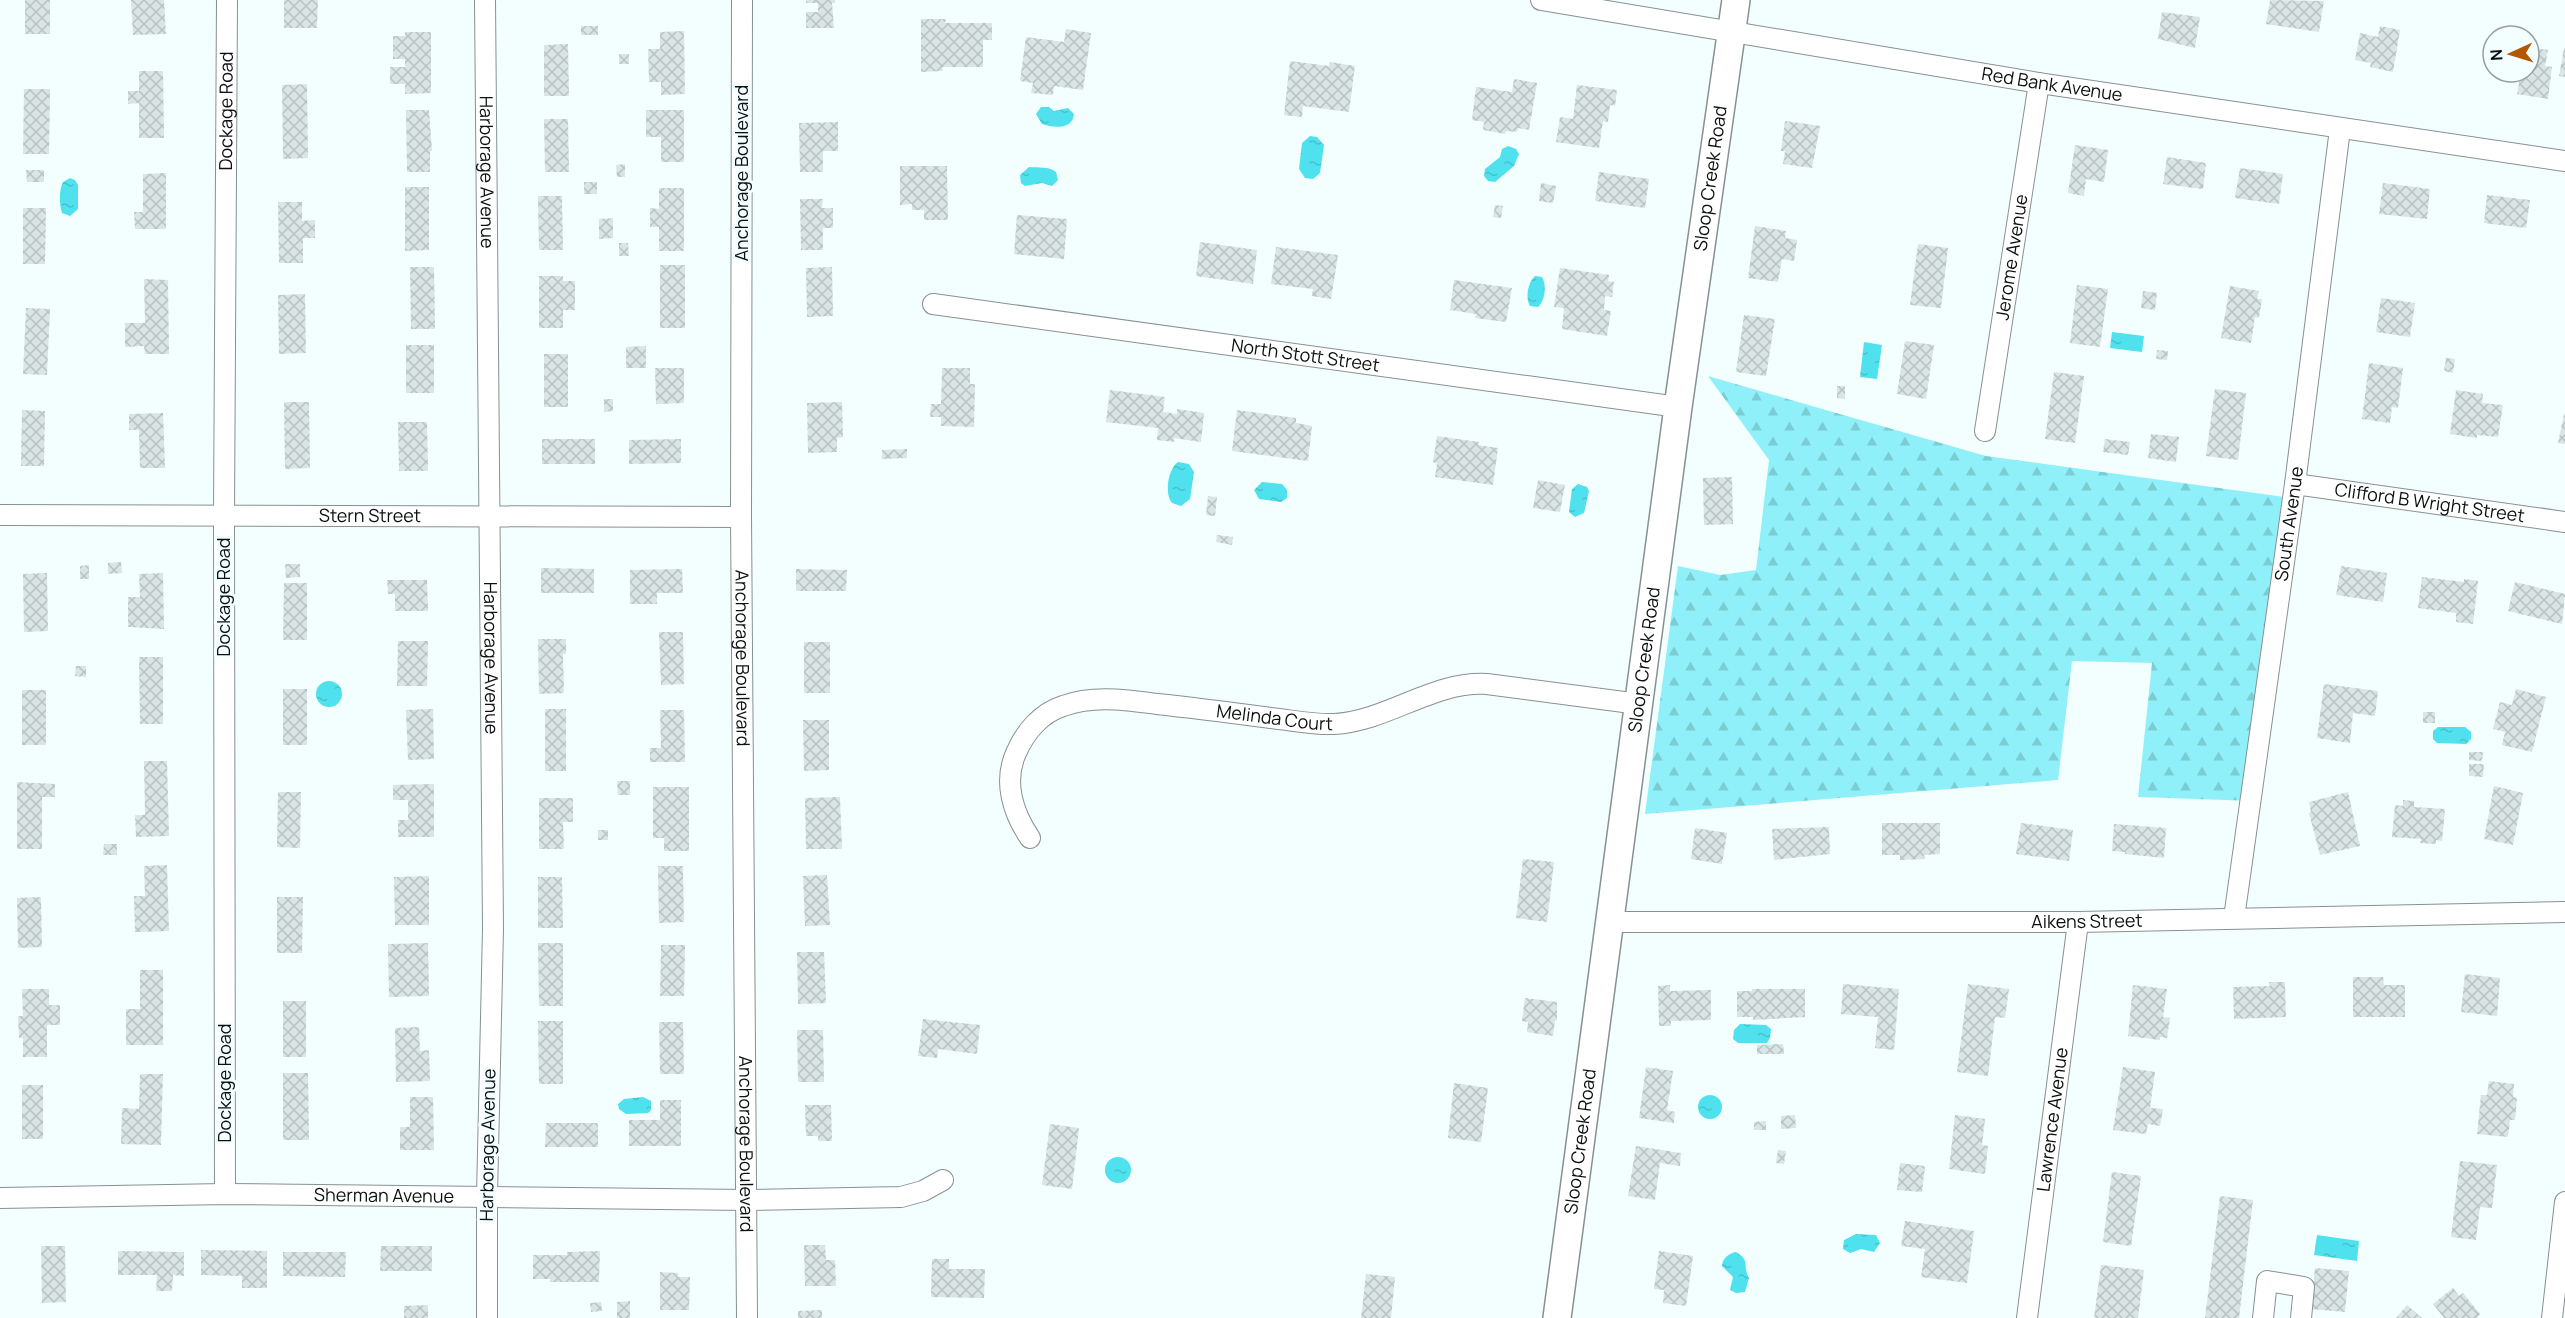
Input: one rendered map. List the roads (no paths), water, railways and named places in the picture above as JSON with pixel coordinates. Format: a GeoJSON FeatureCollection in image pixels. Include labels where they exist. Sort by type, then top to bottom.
{"type":"FeatureCollection","features":[{"type":"Feature","properties":{"kind":"street","name":"Dockage Road"},"geometry":{"type":"LineString","coordinates":[[225,1194],[224,516],[227,0]]}},
{"type":"Feature","properties":{"kind":"street","name":"Harborage Avenue"},"geometry":{"type":"LineString","coordinates":[[485,0],[493,929],[487,1196],[487,1318]]}},
{"type":"Feature","properties":{"kind":"street","name":"Anchorage Boulevard"},"geometry":{"type":"LineString","coordinates":[[742,0],[741,517],[747,1318]]}},
{"type":"Feature","properties":{"kind":"street","name":"Red Bank Avenue"},"geometry":{"type":"LineString","coordinates":[[1541,0],[2039,83],[2565,161]]}},
{"type":"Feature","properties":{"kind":"street","name":"Sloop Creek Road"},"geometry":{"type":"LineString","coordinates":[[1557,1318],[1678,407],[1736,0]]}},
{"type":"Feature","properties":{"kind":"street","name":"Jerome Avenue"},"geometry":{"type":"LineString","coordinates":[[1985,431],[2039,83]]}},
{"type":"Feature","properties":{"kind":"street","name":"South Avenue"},"geometry":{"type":"LineString","coordinates":[[2235,918],[2295,484],[2340,129]]}},
{"type":"Feature","properties":{"kind":"street","name":"North Stott Street"},"geometry":{"type":"LineString","coordinates":[[933,304],[1678,407]]}},
{"type":"Feature","properties":{"kind":"street","name":"Clifford B Wright Street"},"geometry":{"type":"LineString","coordinates":[[2295,484],[2565,522]]}},
{"type":"Feature","properties":{"kind":"street","name":"Stern Street"},"geometry":{"type":"LineString","coordinates":[[0,515],[741,517]]}},
{"type":"Feature","properties":{"kind":"street","name":"Melinda Court"},"geometry":{"type":"LineString","coordinates":[[1030,838],[1013,807],[1010,782],[1015,755],[1023,739],[1045,715],[1061,706],[1078,701],[1117,699],[1333,724],[1371,718],[1463,684],[1487,684],[1639,704]]}},
{"type":"Feature","properties":{"kind":"street","name":"Aikens Street"},"geometry":{"type":"LineString","coordinates":[[1610,922],[2078,922],[2565,912]]}},
{"type":"Feature","properties":{"kind":"street","name":"Lawrence Avenue"},"geometry":{"type":"LineString","coordinates":[[2027,1318],[2078,922]]}},
{"type":"Feature","properties":{"kind":"street","name":"Sherman Avenue"},"geometry":{"type":"LineString","coordinates":[[0,1198],[225,1194],[747,1200],[901,1197],[923,1191],[943,1180]]}},
{"type":"Feature","properties":{"kind":"street"},"geometry":{"type":"LineString","coordinates":[[2552,1318],[2565,1203]]}},
{"type":"Feature","properties":{"kind":"street"},"geometry":{"type":"LineString","coordinates":[[2263,1318],[2267,1281],[2304,1287],[2301,1318]]}},
{"type":"Feature","properties":{"kind":"water"},"geometry":{"type":"Polygon","coordinates":[[[1041,107],[1049,107],[1054,111],[1068,108],[1074,114],[1073,119],[1062,126],[1042,124],[1036,114],[1041,107]]]}},
{"type":"Feature","properties":{"kind":"water"},"geometry":{"type":"Polygon","coordinates":[[[1310,136],[1317,137],[1324,145],[1320,173],[1313,179],[1305,178],[1299,169],[1302,143],[1310,136]]]}},
{"type":"Feature","properties":{"kind":"water"},"geometry":{"type":"Polygon","coordinates":[[[1508,146],[1516,149],[1519,154],[1514,166],[1495,182],[1488,181],[1484,176],[1485,169],[1500,157],[1502,149],[1508,146]]]}},
{"type":"Feature","properties":{"kind":"water"},"geometry":{"type":"Polygon","coordinates":[[[1029,167],[1053,170],[1058,180],[1052,186],[1042,183],[1025,186],[1021,183],[1020,175],[1029,167]]]}},
{"type":"Feature","properties":{"kind":"water"},"geometry":{"type":"Polygon","coordinates":[[[70,178],[78,185],[78,209],[70,216],[62,213],[60,197],[63,182],[70,178]]]}},
{"type":"Feature","properties":{"kind":"water"},"geometry":{"type":"Polygon","coordinates":[[[1535,276],[1542,277],[1545,288],[1544,297],[1538,307],[1530,306],[1528,299],[1529,286],[1535,276]]]}},
{"type":"Feature","properties":{"kind":"water"},"geometry":{"type":"Polygon","coordinates":[[[2112,332],[2144,336],[2142,352],[2110,348],[2112,332]]]}},
{"type":"Feature","properties":{"kind":"water"},"geometry":{"type":"Polygon","coordinates":[[[1864,342],[1882,345],[1877,379],[1860,377],[1864,342]]]}},
{"type":"Feature","properties":{"kind":"water"},"geometry":{"type":"Polygon","coordinates":[[[1178,462],[1189,464],[1194,472],[1190,499],[1181,506],[1172,503],[1168,494],[1170,476],[1178,462]]]}},
{"type":"Feature","properties":{"kind":"water"},"geometry":{"type":"Polygon","coordinates":[[[1262,482],[1282,484],[1287,490],[1287,498],[1281,502],[1259,499],[1254,490],[1262,482]]]}},
{"type":"Feature","properties":{"kind":"water"},"geometry":{"type":"Polygon","coordinates":[[[1578,484],[1587,487],[1589,491],[1584,513],[1575,517],[1569,512],[1572,489],[1578,484]]]}},
{"type":"Feature","properties":{"kind":"water"},"geometry":{"type":"Polygon","coordinates":[[[329,681],[338,685],[342,694],[338,703],[329,707],[320,703],[316,694],[320,685],[329,681]]]}},
{"type":"Feature","properties":{"kind":"water"},"geometry":{"type":"Polygon","coordinates":[[[2438,727],[2465,727],[2471,732],[2471,739],[2466,744],[2437,743],[2433,739],[2433,731],[2438,727]]]}},
{"type":"Feature","properties":{"kind":"water"},"geometry":{"type":"Polygon","coordinates":[[[1740,1024],[1766,1025],[1771,1029],[1770,1038],[1767,1043],[1738,1043],[1733,1039],[1734,1030],[1740,1024]]]}},
{"type":"Feature","properties":{"kind":"water"},"geometry":{"type":"Polygon","coordinates":[[[1710,1095],[1719,1098],[1722,1107],[1719,1116],[1710,1119],[1701,1116],[1698,1107],[1701,1098],[1710,1095]]]}},
{"type":"Feature","properties":{"kind":"water"},"geometry":{"type":"Polygon","coordinates":[[[643,1097],[651,1101],[651,1110],[648,1113],[626,1114],[619,1109],[618,1104],[624,1099],[643,1097]]]}},
{"type":"Feature","properties":{"kind":"water"},"geometry":{"type":"Polygon","coordinates":[[[1118,1157],[1127,1161],[1131,1170],[1127,1179],[1118,1183],[1109,1179],[1105,1170],[1109,1161],[1118,1157]]]}},
{"type":"Feature","properties":{"kind":"water"},"geometry":{"type":"Polygon","coordinates":[[[1856,1234],[1876,1235],[1880,1243],[1874,1252],[1861,1249],[1850,1253],[1843,1249],[1844,1240],[1856,1234]]]}},
{"type":"Feature","properties":{"kind":"water"},"geometry":{"type":"Polygon","coordinates":[[[2317,1235],[2359,1241],[2357,1261],[2314,1255],[2317,1235]]]}},
{"type":"Feature","properties":{"kind":"water"},"geometry":{"type":"Polygon","coordinates":[[[1736,1252],[1745,1261],[1749,1278],[1745,1292],[1736,1293],[1730,1290],[1733,1277],[1722,1266],[1726,1257],[1736,1252]]]}}]}
